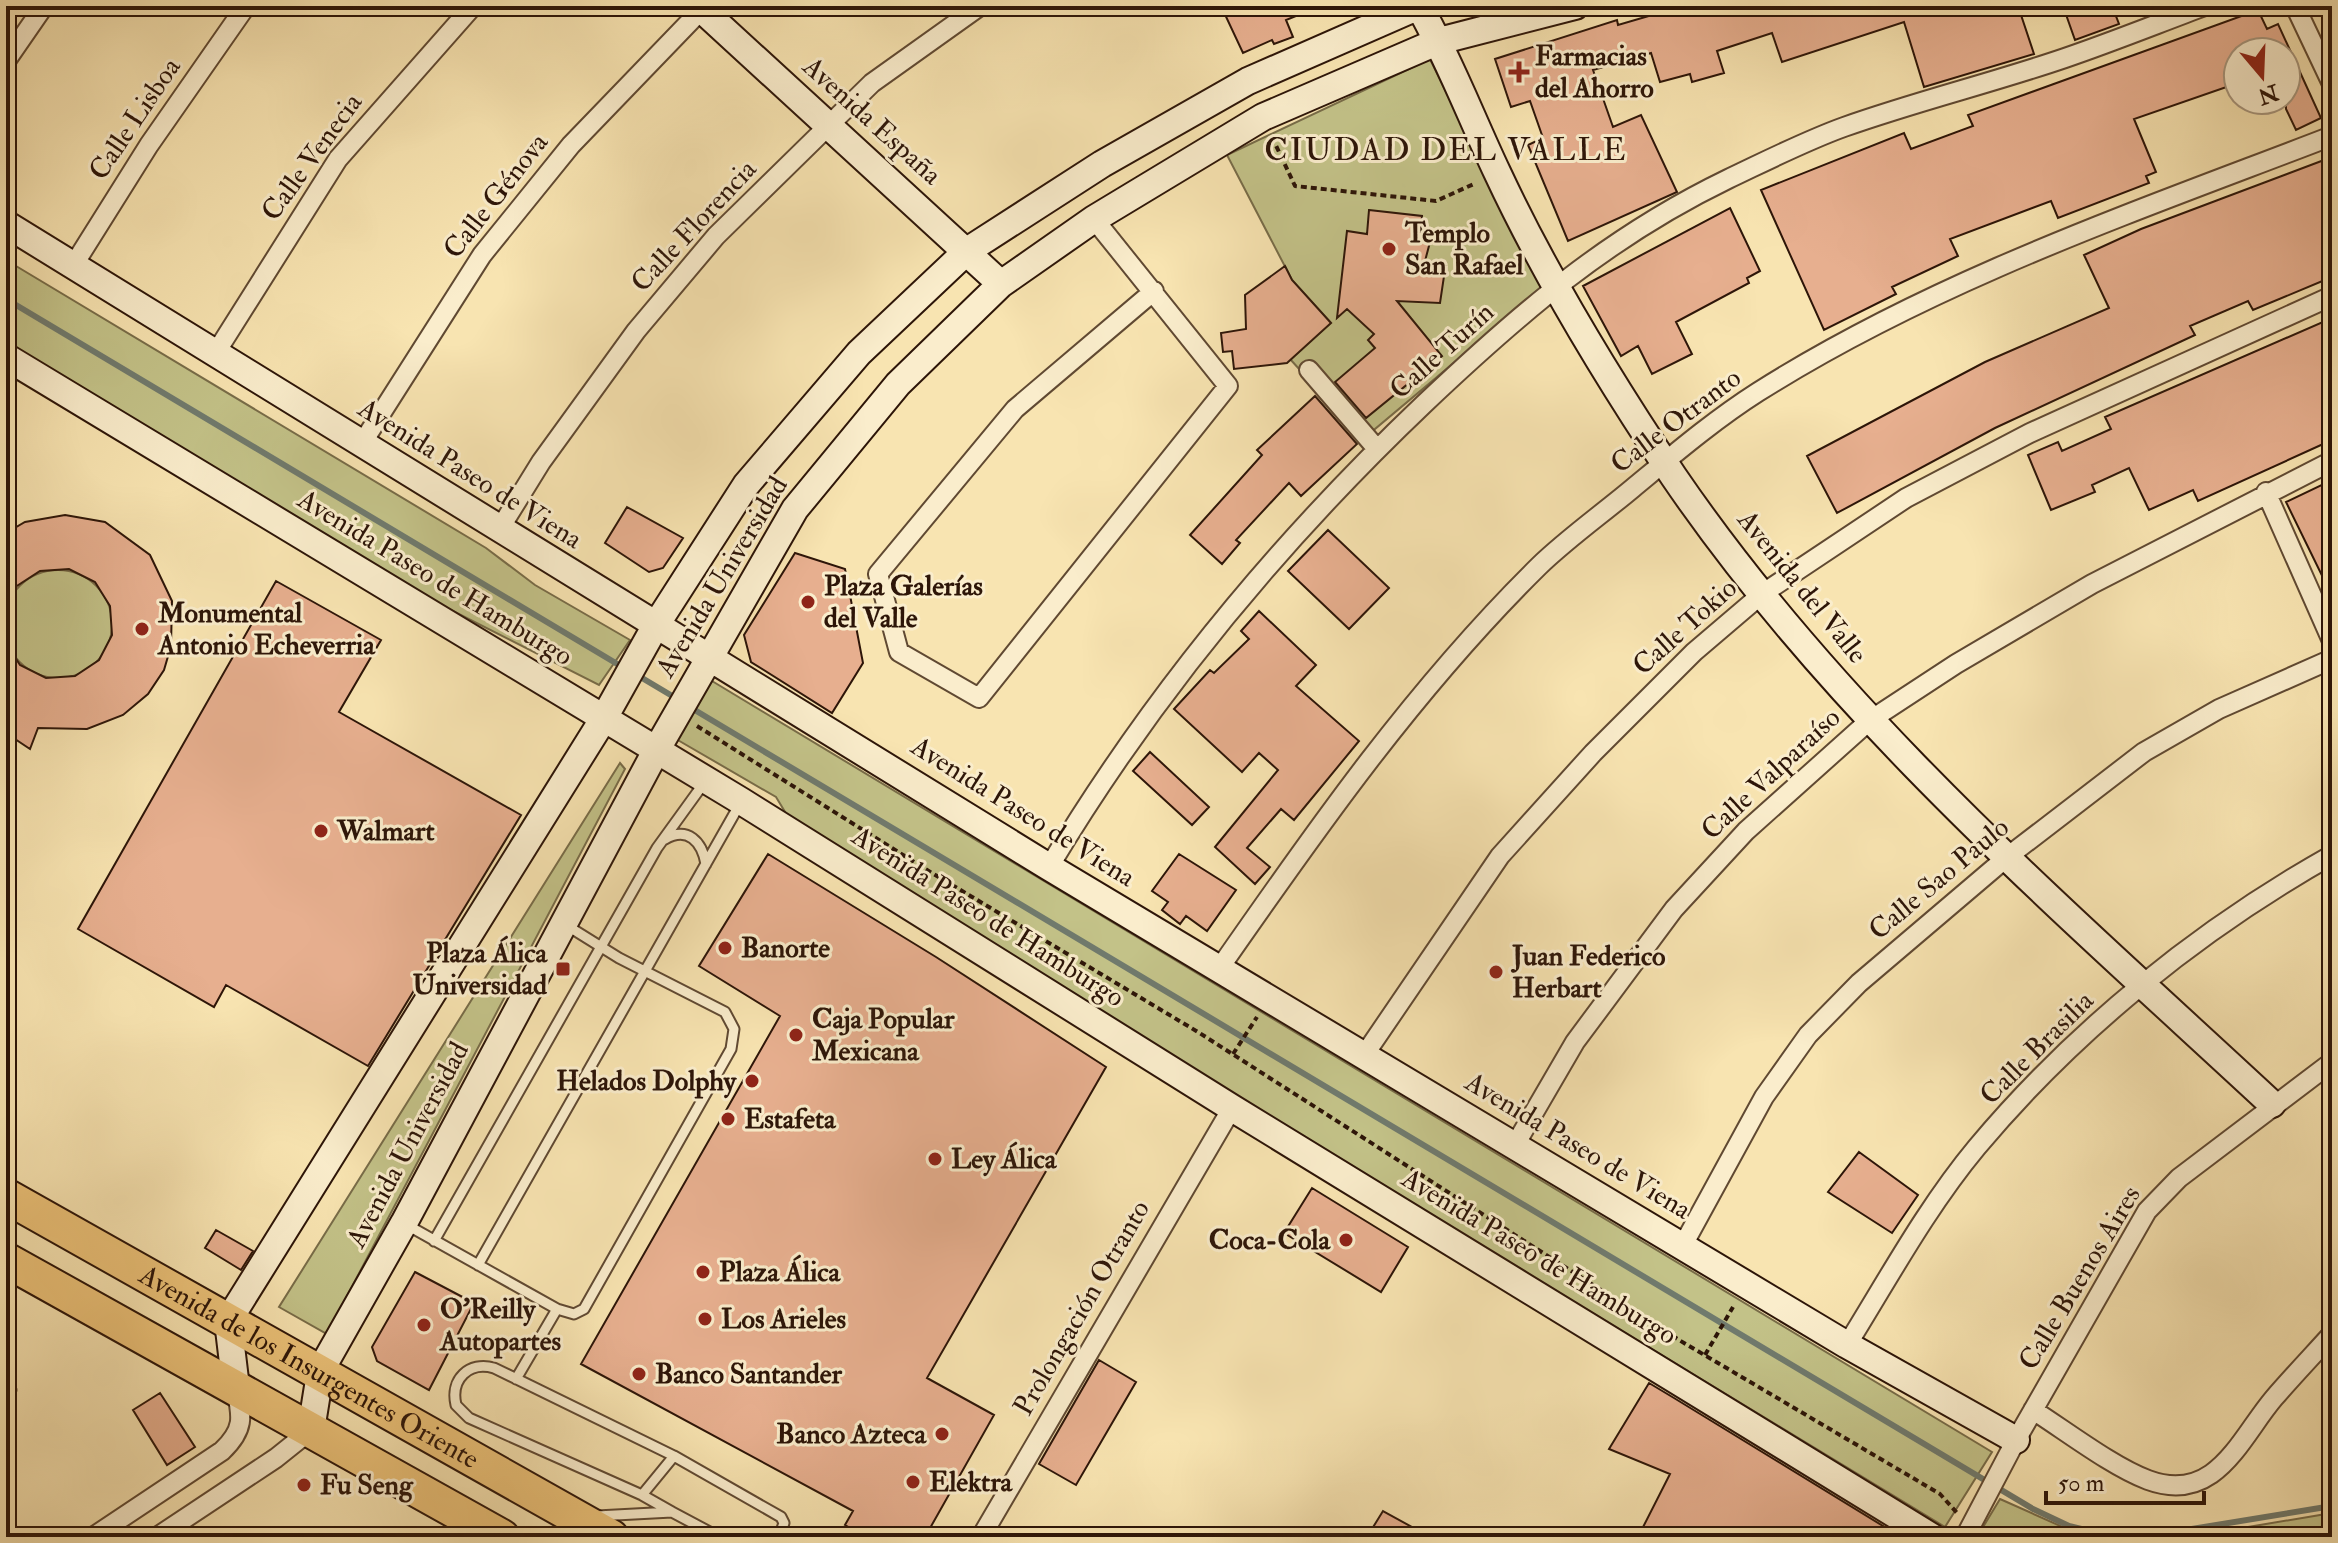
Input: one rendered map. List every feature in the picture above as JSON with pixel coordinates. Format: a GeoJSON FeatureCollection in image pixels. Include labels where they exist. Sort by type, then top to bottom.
{"type":"FeatureCollection","features":[{"type":"Feature","properties":{"kind":"highway","name":"Avenida de los Insurgentes Oriente"},"geometry":{"type":"LineString","coordinates":[[6,1196],[328,1366],[597,1523]]}},
{"type":"Feature","properties":{"kind":"highway","name":"Avenida de los Insurgentes Oriente"},"geometry":{"type":"LineString","coordinates":[[6,1260],[502,1537]]}},
{"type":"Feature","properties":{"kind":"street"},"geometry":{"type":"LineString","coordinates":[[6,61],[44,6]]}},
{"type":"Feature","properties":{"kind":"street","name":"Calle Lisboa"},"geometry":{"type":"LineString","coordinates":[[73,266],[149,145],[246,6]]}},
{"type":"Feature","properties":{"kind":"street","name":"Calle Venecia"},"geometry":{"type":"LineString","coordinates":[[215,354],[338,159],[473,6]]}},
{"type":"Feature","properties":{"kind":"street","name":"Calle Florencia"},"geometry":{"type":"LineString","coordinates":[[499,530],[541,462],[636,331],[716,236],[872,83],[980,6]]}},
{"type":"Feature","properties":{"kind":"street","name":"Avenida del Valle"},"geometry":{"type":"LineString","coordinates":[[1419,6],[1439,41],[1497,173],[1556,286],[1665,462],[1762,594],[1869,721],[2006,858],[2272,1104]]}},
{"type":"Feature","properties":{"kind":"street","name":"Avenida Universidad"},"geometry":{"type":"LineString","coordinates":[[232,1314],[604,718],[656,625],[746,485],[859,353],[967,251],[1102,164],[1248,81],[1419,6]]}},
{"type":"Feature","properties":{"kind":"street","name":"Avenida Universidad"},"geometry":{"type":"LineString","coordinates":[[311,1430],[328,1366],[657,749],[795,509],[898,384],[1001,284],[1094,219],[1263,117],[1439,41],[1575,6]]}},
{"type":"Feature","properties":{"kind":"street","name":"Calle Turín"},"geometry":{"type":"LineString","coordinates":[[1049,867],[1121,754],[1283,550],[1377,449],[1556,286],[1642,225],[1728,179],[1842,127],[2065,58],[2205,6]]}},
{"type":"Feature","properties":{"kind":"street"},"geometry":{"type":"LineString","coordinates":[[2295,6],[2332,84]]}},
{"type":"Feature","properties":{"kind":"street","name":"Avenida España"},"geometry":{"type":"LineString","coordinates":[[702,7],[1001,284]]}},
{"type":"Feature","properties":{"kind":"street","name":"Calle Génova"},"geometry":{"type":"LineString","coordinates":[[361,445],[482,255],[571,145],[702,7]]}},
{"type":"Feature","properties":{"kind":"street","name":"Calle Otranto"},"geometry":{"type":"LineString","coordinates":[[1219,969],[1334,807],[1445,667],[1541,565],[1665,462],[1756,393],[1891,317],[2050,244],[2332,136]]}},
{"type":"Feature","properties":{"kind":"street"},"geometry":{"type":"LineString","coordinates":[[1094,219],[1154,291],[1228,386],[979,698],[899,652],[878,574],[1015,409],[1154,291]]}},
{"type":"Feature","properties":{"kind":"street","name":"Avenida Paseo de Viena"},"geometry":{"type":"LineString","coordinates":[[6,224],[1049,867],[1847,1345],[2016,1440]]}},
{"type":"Feature","properties":{"kind":"street","name":"Calle Tokio"},"geometry":{"type":"LineString","coordinates":[[1365,1054],[1500,856],[1593,753],[1694,652],[1762,594],[1906,498],[2030,433],[2332,296]]}},
{"type":"Feature","properties":{"kind":"street","name":"Avenida Paseo de Hamburgo"},"geometry":{"type":"LineString","coordinates":[[9,367],[657,749],[1232,1108],[1932,1537]]}},
{"type":"Feature","properties":{"kind":"street"},"geometry":{"type":"LineString","coordinates":[[1309,370],[1377,449]]}},
{"type":"Feature","properties":{"kind":"street","name":"Calle Valparaíso"},"geometry":{"type":"LineString","coordinates":[[1515,1145],[1575,1042],[1674,909],[1746,831],[1869,721],[1956,664],[2092,584],[2266,492],[2332,461]]}},
{"type":"Feature","properties":{"kind":"street"},"geometry":{"type":"LineString","coordinates":[[2266,492],[2326,609],[2332,641]]}},
{"type":"Feature","properties":{"kind":"street","name":"Calle Sao Paulo"},"geometry":{"type":"LineString","coordinates":[[1682,1247],[1764,1097],[1808,1035],[1859,983],[2006,858],[2144,752],[2219,709],[2332,659]]}},
{"type":"Feature","properties":{"kind":"street","name":"Calle Brasilia"},"geometry":{"type":"LineString","coordinates":[[1847,1345],[1930,1212],[1976,1149],[2038,1081],[2143,984],[2236,916],[2332,855]]}},
{"type":"Feature","properties":{"kind":"street","name":"Calle Buenos Aires"},"geometry":{"type":"LineString","coordinates":[[1971,1525],[2147,1211],[2179,1178],[2272,1104],[2332,1062]]}},
{"type":"Feature","properties":{"kind":"street","name":"Prolongación Otranto"},"geometry":{"type":"LineString","coordinates":[[981,1537],[1232,1108]]}},
{"type":"Feature","properties":{"kind":"street"},"geometry":{"type":"LineString","coordinates":[[99,1535],[222,1451],[237,1437],[243,1418],[236,1388],[232,1314]]}},
{"type":"Feature","properties":{"kind":"street"},"geometry":{"type":"LineString","coordinates":[[2033,1410],[2145,1479],[2181,1485],[2198,1481],[2217,1471],[2237,1451],[2272,1400],[2332,1334]]}},
{"type":"Feature","properties":{"kind":"street"},"geometry":{"type":"LineString","coordinates":[[157,1537],[276,1458],[311,1430]]}},
{"type":"Feature","properties":{"kind":"lane"},"geometry":{"type":"LineString","coordinates":[[434,1241],[662,842],[707,780]]}},
{"type":"Feature","properties":{"kind":"lane"},"geometry":{"type":"LineString","coordinates":[[478,1265],[741,801]]}},
{"type":"Feature","properties":{"kind":"lane"},"geometry":{"type":"LineString","coordinates":[[662,842],[676,834],[692,837],[703,848],[706,864]]}},
{"type":"Feature","properties":{"kind":"lane"},"geometry":{"type":"LineString","coordinates":[[404,1223],[557,1309],[574,1314],[584,1309],[734,1039],[731,1020],[725,1012],[644,971],[562,923]]}},
{"type":"Feature","properties":{"kind":"lane"},"geometry":{"type":"LineString","coordinates":[[516,1379],[557,1309]]}},
{"type":"Feature","properties":{"kind":"lane"},"geometry":{"type":"LineString","coordinates":[[719,1537],[642,1495],[469,1418],[456,1405],[455,1386],[466,1370],[475,1366],[494,1368],[674,1456],[781,1517],[784,1523],[779,1537]]}},
{"type":"Feature","properties":{"kind":"lane"},"geometry":{"type":"LineString","coordinates":[[642,1495],[674,1456]]}},
{"type":"Feature","properties":{"kind":"lane"},"geometry":{"type":"LineString","coordinates":[[597,1523],[672,1512]]}},
{"type":"Feature","properties":{"kind":"path"},"geometry":{"type":"LineString","coordinates":[[1263,117],[1295,186],[1436,201],[1497,173]]}},
{"type":"Feature","properties":{"kind":"path"},"geometry":{"type":"LineString","coordinates":[[674,720],[1233,1054],[1705,1355],[1940,1494],[1971,1525]]}},
{"type":"Feature","properties":{"kind":"path"},"geometry":{"type":"LineString","coordinates":[[1233,1054],[1257,1017]]}},
{"type":"Feature","properties":{"kind":"path"},"geometry":{"type":"LineString","coordinates":[[1705,1355],[1733,1307]]}},
{"type":"Feature","properties":{"kind":"shaded area"},"geometry":{"type":"Polygon","coordinates":[[[1430,59],[1542,289],[1363,439],[1290,359],[1331,323],[1292,280],[1227,155],[1430,59]]]}},
{"type":"Feature","properties":{"kind":"shaded area"},"geometry":{"type":"Polygon","coordinates":[[[6,260],[486,548],[535,585],[630,640],[599,685],[443,606],[6,344],[6,260]]]}},
{"type":"Feature","properties":{"kind":"shaded area"},"geometry":{"type":"Polygon","coordinates":[[[58,570],[79,574],[96,586],[108,603],[112,624],[108,645],[96,662],[79,674],[58,678],[37,674],[20,662],[8,645],[4,624],[8,603],[20,586],[37,574],[58,570]]]}},
{"type":"Feature","properties":{"kind":"shaded area"},"geometry":{"type":"Polygon","coordinates":[[[712,681],[1992,1452],[1945,1527],[796,830],[776,797],[676,739],[712,681]]]}},
{"type":"Feature","properties":{"kind":"shaded area"},"geometry":{"type":"Polygon","coordinates":[[[620,763],[625,769],[327,1334],[279,1307],[620,763]]]}},
{"type":"Feature","properties":{"kind":"shaded area"},"geometry":{"type":"Polygon","coordinates":[[[2000,1499],[2085,1537],[1977,1537],[2000,1499]]]}},
{"type":"Feature","properties":{"kind":"shaded area"},"geometry":{"type":"Polygon","coordinates":[[[2332,1513],[2332,1537],[2188,1537],[2332,1513]]]}},
{"type":"Feature","properties":{"kind":"building"},"geometry":{"type":"Polygon","coordinates":[[[1221,6],[1318,7],[1286,20],[1293,37],[1274,44],[1272,40],[1243,53],[1221,6]]]}},
{"type":"Feature","properties":{"kind":"building"},"geometry":{"type":"Polygon","coordinates":[[[1683,6],[2018,6],[2034,54],[1924,87],[1904,22],[1782,62],[1772,33],[1717,51],[1724,73],[1692,82],[1690,74],[1660,82],[1651,53],[1593,70],[1613,127],[1641,115],[1677,192],[1568,241],[1528,145],[1543,138],[1530,101],[1511,107],[1495,59],[1617,20],[1618,25],[1683,6]]]}},
{"type":"Feature","properties":{"kind":"building"},"geometry":{"type":"Polygon","coordinates":[[[2063,6],[2112,6],[2119,24],[2075,40],[2063,6]]]}},
{"type":"Feature","properties":{"kind":"building"},"geometry":{"type":"Polygon","coordinates":[[[2258,10],[2267,29],[2278,24],[2283,36],[2222,36],[2222,89],[2134,119],[2156,172],[2146,176],[2149,183],[2058,218],[2051,201],[1950,239],[1958,256],[1892,287],[1896,294],[1824,330],[1761,190],[1904,133],[1911,149],[1973,126],[1968,115],[2258,10]]]}},
{"type":"Feature","properties":{"kind":"building"},"geometry":{"type":"Polygon","coordinates":[[[2302,76],[2321,118],[2296,130],[2289,116],[2302,116],[2302,76]]]}},
{"type":"Feature","properties":{"kind":"building"},"geometry":{"type":"Polygon","coordinates":[[[2332,157],[2332,277],[2253,310],[2248,301],[2190,326],[2195,335],[1995,428],[1837,513],[1807,456],[1985,362],[2109,308],[2084,255],[2141,229],[2332,157]]]}},
{"type":"Feature","properties":{"kind":"building"},"geometry":{"type":"Polygon","coordinates":[[[1730,208],[1760,271],[1747,278],[1749,283],[1676,322],[1692,354],[1652,374],[1638,346],[1621,356],[1583,286],[1730,208]]]}},
{"type":"Feature","properties":{"kind":"building"},"geometry":{"type":"Polygon","coordinates":[[[1369,210],[1422,216],[1420,238],[1430,242],[1425,261],[1446,263],[1440,303],[1397,301],[1442,356],[1366,418],[1335,382],[1375,348],[1368,340],[1374,334],[1347,309],[1337,318],[1347,231],[1367,234],[1369,210]]]}},
{"type":"Feature","properties":{"kind":"building"},"geometry":{"type":"Polygon","coordinates":[[[1285,266],[1292,280],[1331,323],[1287,363],[1234,369],[1232,351],[1223,352],[1221,333],[1246,329],[1245,295],[1285,266]]]}},
{"type":"Feature","properties":{"kind":"building"},"geometry":{"type":"Polygon","coordinates":[[[2332,318],[2332,440],[2198,501],[2193,490],[2149,510],[2129,468],[2092,485],[2095,492],[2051,510],[2028,455],[2058,442],[2062,451],[2111,429],[2105,417],[2332,318]]]}},
{"type":"Feature","properties":{"kind":"building"},"geometry":{"type":"Polygon","coordinates":[[[1315,396],[1357,444],[1301,496],[1289,483],[1236,540],[1240,543],[1222,564],[1190,535],[1262,455],[1257,450],[1315,396]]]}},
{"type":"Feature","properties":{"kind":"building"},"geometry":{"type":"Polygon","coordinates":[[[2332,480],[2332,596],[2286,502],[2332,480]]]}},
{"type":"Feature","properties":{"kind":"building"},"geometry":{"type":"Polygon","coordinates":[[[627,507],[683,538],[663,568],[649,572],[605,543],[627,507]]]}},
{"type":"Feature","properties":{"kind":"building","name":"Monumental Antonio Echeverria"},"geometry":{"type":"Polygon","coordinates":[[[65,515],[105,522],[150,555],[172,601],[171,646],[164,670],[148,694],[123,715],[87,729],[38,728],[30,749],[6,733],[6,643],[20,665],[46,678],[75,676],[99,660],[112,635],[110,606],[95,582],[69,569],[40,571],[6,593],[6,533],[25,522],[65,515]]]}},
{"type":"Feature","properties":{"kind":"building"},"geometry":{"type":"Polygon","coordinates":[[[1328,530],[1389,588],[1349,629],[1288,571],[1328,530]]]}},
{"type":"Feature","properties":{"kind":"building","name":"Plaza Galerías del Valle"},"geometry":{"type":"Polygon","coordinates":[[[795,553],[845,569],[863,663],[832,713],[751,662],[744,635],[795,553]]]}},
{"type":"Feature","properties":{"kind":"building","name":"Walmart"},"geometry":{"type":"Polygon","coordinates":[[[276,581],[381,640],[339,712],[521,815],[368,1066],[226,985],[214,1007],[78,929],[276,581]]]}},
{"type":"Feature","properties":{"kind":"building"},"geometry":{"type":"Polygon","coordinates":[[[1259,611],[1316,665],[1296,686],[1359,741],[1294,820],[1281,809],[1247,848],[1270,867],[1255,884],[1215,847],[1278,770],[1259,753],[1242,772],[1174,709],[1210,670],[1214,673],[1249,639],[1241,631],[1259,611]]]}},
{"type":"Feature","properties":{"kind":"building"},"geometry":{"type":"Polygon","coordinates":[[[1150,752],[1209,807],[1192,825],[1133,771],[1150,752]]]}},
{"type":"Feature","properties":{"kind":"building"},"geometry":{"type":"Polygon","coordinates":[[[768,854],[936,957],[1106,1067],[927,1378],[994,1415],[925,1537],[866,1537],[845,1525],[853,1511],[581,1364],[780,1016],[699,966],[768,854]]]}},
{"type":"Feature","properties":{"kind":"building"},"geometry":{"type":"Polygon","coordinates":[[[1179,854],[1236,890],[1207,931],[1186,916],[1180,924],[1162,910],[1168,902],[1152,891],[1179,854]]]}},
{"type":"Feature","properties":{"kind":"building"},"geometry":{"type":"Polygon","coordinates":[[[1859,1152],[1918,1195],[1892,1233],[1828,1192],[1859,1152]]]}},
{"type":"Feature","properties":{"kind":"building","name":"Coca-Cola"},"geometry":{"type":"Polygon","coordinates":[[[1312,1188],[1408,1247],[1381,1292],[1284,1233],[1312,1188]]]}},
{"type":"Feature","properties":{"kind":"building"},"geometry":{"type":"Polygon","coordinates":[[[216,1230],[253,1251],[241,1270],[205,1248],[216,1230]]]}},
{"type":"Feature","properties":{"kind":"building","name":"O'Reilly Autopartes"},"geometry":{"type":"Polygon","coordinates":[[[415,1272],[474,1303],[429,1390],[377,1361],[372,1347],[415,1272]]]}},
{"type":"Feature","properties":{"kind":"building"},"geometry":{"type":"Polygon","coordinates":[[[1099,1360],[1136,1382],[1076,1485],[1039,1464],[1099,1360]]]}},
{"type":"Feature","properties":{"kind":"building"},"geometry":{"type":"Polygon","coordinates":[[[1649,1383],[1901,1537],[1638,1537],[1670,1474],[1609,1449],[1649,1383]]]}},
{"type":"Feature","properties":{"kind":"building"},"geometry":{"type":"Polygon","coordinates":[[[160,1393],[195,1447],[167,1465],[133,1410],[160,1393]]]}},
{"type":"Feature","properties":{"kind":"building"},"geometry":{"type":"Polygon","coordinates":[[[1383,1511],[1430,1537],[1367,1537],[1383,1511]]]}},
{"type":"Feature","properties":{"kind":"waterway"},"geometry":{"type":"LineString","coordinates":[[6,299],[624,668]]}},
{"type":"Feature","properties":{"kind":"waterway"},"geometry":{"type":"LineString","coordinates":[[637,675],[679,700]]}},
{"type":"Feature","properties":{"kind":"waterway"},"geometry":{"type":"LineString","coordinates":[[688,706],[2033,1509],[2069,1526],[2111,1536],[2155,1535],[2332,1506]]}},
{"type":"Feature","properties":{"kind":"place","name":"Farmacias del Ahorro"},"geometry":{"type":"Point","coordinates":[1519,72]}},
{"type":"Feature","properties":{"kind":"place","name":"Templo San Rafael"},"geometry":{"type":"Point","coordinates":[1389,249]}},
{"type":"Feature","properties":{"kind":"place","name":"Plaza Galerías del Valle"},"geometry":{"type":"Point","coordinates":[808,602]}},
{"type":"Feature","properties":{"kind":"place","name":"Monumental Antonio Echeverria"},"geometry":{"type":"Point","coordinates":[142,629]}},
{"type":"Feature","properties":{"kind":"place","name":"Walmart"},"geometry":{"type":"Point","coordinates":[321,831]}},
{"type":"Feature","properties":{"kind":"place","name":"Banorte"},"geometry":{"type":"Point","coordinates":[725,948]}},
{"type":"Feature","properties":{"kind":"place","name":"Plaza Álica Universidad"},"geometry":{"type":"Point","coordinates":[563,969]}},
{"type":"Feature","properties":{"kind":"place","name":"Juan Federico Herbart"},"geometry":{"type":"Point","coordinates":[1496,972]}},
{"type":"Feature","properties":{"kind":"place","name":"Caja Popular Mexicana"},"geometry":{"type":"Point","coordinates":[796,1035]}},
{"type":"Feature","properties":{"kind":"place","name":"Helados Dolphy"},"geometry":{"type":"Point","coordinates":[752,1081]}},
{"type":"Feature","properties":{"kind":"place","name":"Estafeta"},"geometry":{"type":"Point","coordinates":[728,1119]}},
{"type":"Feature","properties":{"kind":"place","name":"Ley Álica"},"geometry":{"type":"Point","coordinates":[935,1159]}},
{"type":"Feature","properties":{"kind":"place","name":"Coca-Cola"},"geometry":{"type":"Point","coordinates":[1346,1240]}},
{"type":"Feature","properties":{"kind":"place","name":"Plaza Álica"},"geometry":{"type":"Point","coordinates":[703,1272]}},
{"type":"Feature","properties":{"kind":"place","name":"Los Arieles"},"geometry":{"type":"Point","coordinates":[705,1319]}},
{"type":"Feature","properties":{"kind":"place","name":"O'Reilly Autopartes"},"geometry":{"type":"Point","coordinates":[424,1325]}},
{"type":"Feature","properties":{"kind":"place","name":"Banco Santander"},"geometry":{"type":"Point","coordinates":[639,1374]}},
{"type":"Feature","properties":{"kind":"place","name":"Banco Azteca"},"geometry":{"type":"Point","coordinates":[942,1434]}},
{"type":"Feature","properties":{"kind":"place","name":"Elektra"},"geometry":{"type":"Point","coordinates":[913,1482]}},
{"type":"Feature","properties":{"kind":"place","name":"Fu Seng"},"geometry":{"type":"Point","coordinates":[304,1485]}},
{"type":"Feature","properties":{"kind":"district","name":"CIUDAD DEL VALLE"},"geometry":{"type":"Point","coordinates":[1446,150]}}]}
